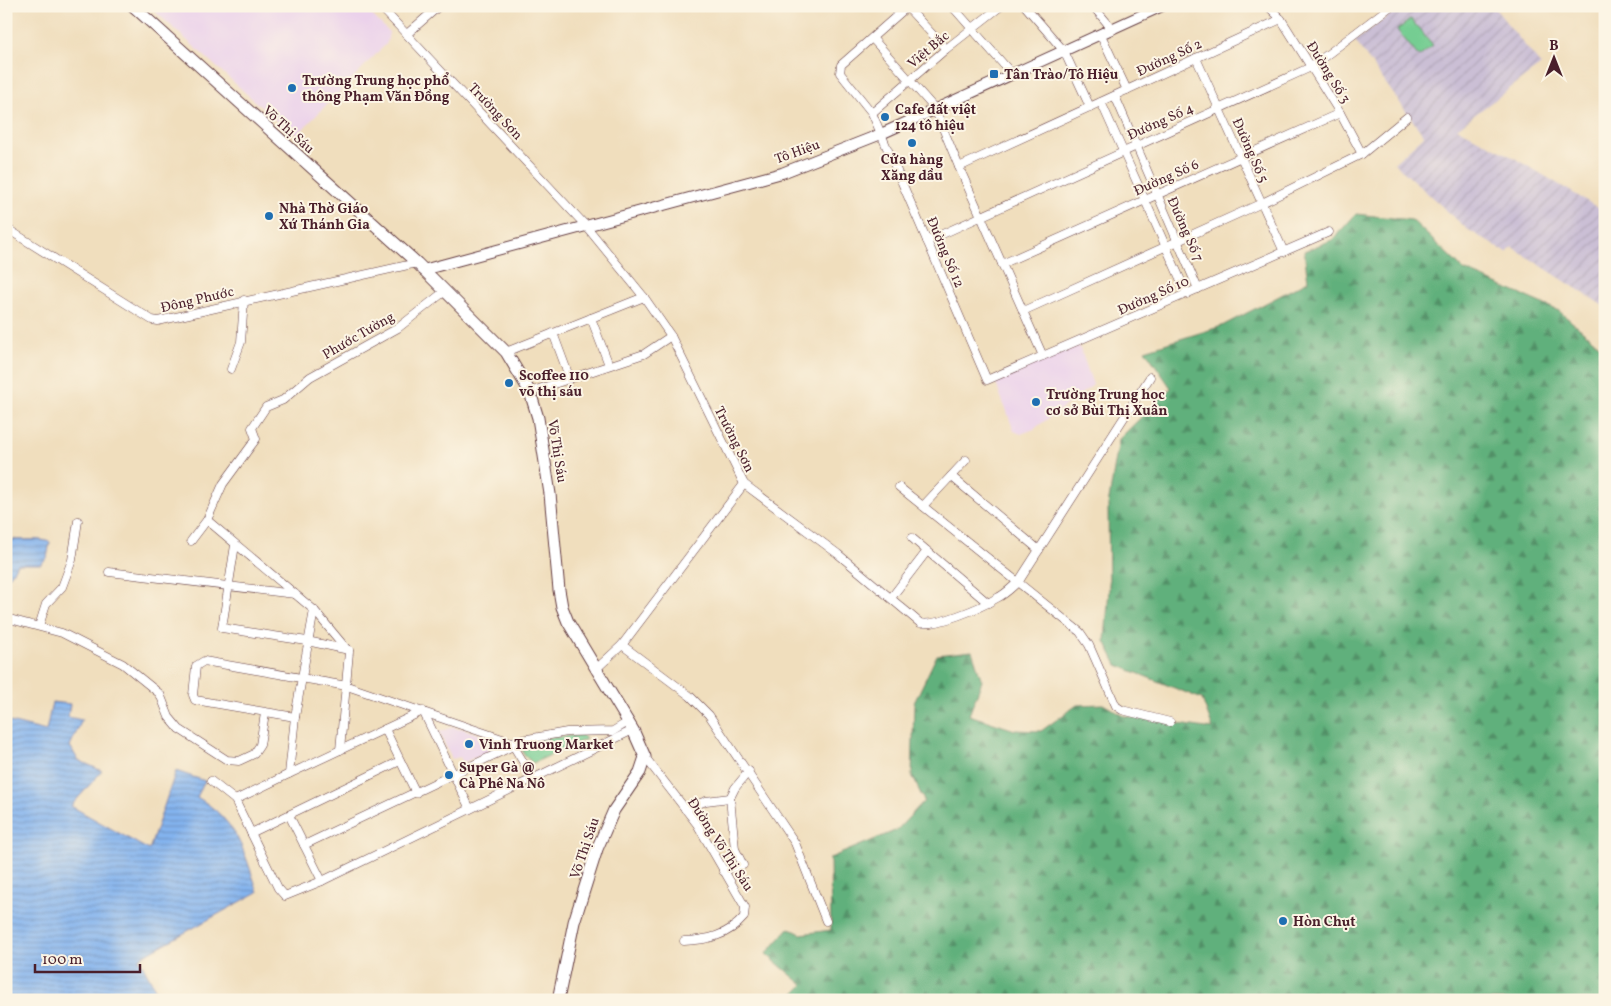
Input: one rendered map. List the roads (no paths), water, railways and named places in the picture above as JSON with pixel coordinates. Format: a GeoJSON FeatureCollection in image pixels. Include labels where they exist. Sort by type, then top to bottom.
{"type":"FeatureCollection","features":[{"type":"Feature","properties":{"kind":"main road","name":"Võ Thị Sáu"},"geometry":{"type":"LineString","coordinates":[[133,6],[420,266],[506,352],[530,392],[543,444],[562,607],[568,622],[630,726],[645,757],[640,772],[614,810],[597,849],[574,922],[558,1000]]}},
{"type":"Feature","properties":{"kind":"street","name":"Trường Sơn"},"geometry":{"type":"LineString","coordinates":[[380,6],[586,226],[644,297],[671,336],[744,484],[823,542],[920,623],[928,624],[988,603],[1004,594],[1019,581],[1150,377]]}},
{"type":"Feature","properties":{"kind":"street"},"geometry":{"type":"LineString","coordinates":[[407,34],[439,6]]}},
{"type":"Feature","properties":{"kind":"street"},"geometry":{"type":"LineString","coordinates":[[952,6],[1012,74]]}},
{"type":"Feature","properties":{"kind":"street","name":"Việt Bắc"},"geometry":{"type":"LineString","coordinates":[[872,114],[946,49],[1002,6]]}},
{"type":"Feature","properties":{"kind":"street"},"geometry":{"type":"LineString","coordinates":[[1025,6],[1064,52],[1090,107]]}},
{"type":"Feature","properties":{"kind":"street"},"geometry":{"type":"LineString","coordinates":[[1093,6],[1112,30]]}},
{"type":"Feature","properties":{"kind":"street","name":"Tô Hiệu"},"geometry":{"type":"LineString","coordinates":[[420,266],[586,226],[782,173],[882,134],[1162,6]]}},
{"type":"Feature","properties":{"kind":"street","name":"Đường Số 3"},"geometry":{"type":"LineString","coordinates":[[1268,6],[1281,20],[1311,67],[1340,113],[1362,154]]}},
{"type":"Feature","properties":{"kind":"street","name":"Đường Số 4"},"geometry":{"type":"LineString","coordinates":[[928,241],[1311,67],[1391,6]]}},
{"type":"Feature","properties":{"kind":"street"},"geometry":{"type":"LineString","coordinates":[[946,49],[907,7],[872,38],[935,109],[958,167],[1043,356]]}},
{"type":"Feature","properties":{"kind":"street","name":"Đường Số 2"},"geometry":{"type":"LineString","coordinates":[[958,167],[1281,20]]}},
{"type":"Feature","properties":{"kind":"street"},"geometry":{"type":"LineString","coordinates":[[1101,35],[1127,90]]}},
{"type":"Feature","properties":{"kind":"street","name":"Đường Số 12"},"geometry":{"type":"LineString","coordinates":[[872,38],[839,68],[840,73],[872,114],[882,134],[987,380]]}},
{"type":"Feature","properties":{"kind":"street","name":"Đường Số 5"},"geometry":{"type":"LineString","coordinates":[[1196,58],[1284,252]]}},
{"type":"Feature","properties":{"kind":"street","name":"Đường Số 7"},"geometry":{"type":"LineString","coordinates":[[1115,96],[1198,289]]}},
{"type":"Feature","properties":{"kind":"street","name":"Đường Số 7"},"geometry":{"type":"LineString","coordinates":[[1101,102],[1187,294]]}},
{"type":"Feature","properties":{"kind":"street","name":"Đường Số 6"},"geometry":{"type":"LineString","coordinates":[[1002,264],[1340,113]]}},
{"type":"Feature","properties":{"kind":"street"},"geometry":{"type":"LineString","coordinates":[[1023,312],[1262,203],[1362,154],[1407,117]]}},
{"type":"Feature","properties":{"kind":"street","name":"Đông Phước"},"geometry":{"type":"LineString","coordinates":[[6,228],[75,269],[152,320],[158,321],[244,300],[420,266]]}},
{"type":"Feature","properties":{"kind":"street","name":"Đường Số 10"},"geometry":{"type":"LineString","coordinates":[[987,380],[1329,232]]}},
{"type":"Feature","properties":{"kind":"street","name":"Phước Tường"},"geometry":{"type":"LineString","coordinates":[[190,541],[207,520],[223,484],[256,439],[252,434],[255,421],[266,407],[283,400],[310,377],[405,323],[445,291]]}},
{"type":"Feature","properties":{"kind":"street"},"geometry":{"type":"LineString","coordinates":[[506,352],[644,297]]}},
{"type":"Feature","properties":{"kind":"street"},"geometry":{"type":"LineString","coordinates":[[231,370],[240,342],[244,300]]}},
{"type":"Feature","properties":{"kind":"street"},"geometry":{"type":"LineString","coordinates":[[591,318],[609,365]]}},
{"type":"Feature","properties":{"kind":"street"},"geometry":{"type":"LineString","coordinates":[[553,333],[570,379]]}},
{"type":"Feature","properties":{"kind":"street"},"geometry":{"type":"LineString","coordinates":[[530,392],[644,354],[671,336]]}},
{"type":"Feature","properties":{"kind":"street"},"geometry":{"type":"LineString","coordinates":[[923,506],[966,460]]}},
{"type":"Feature","properties":{"kind":"street"},"geometry":{"type":"LineString","coordinates":[[951,476],[1038,550]]}},
{"type":"Feature","properties":{"kind":"street"},"geometry":{"type":"LineString","coordinates":[[595,670],[622,645],[744,484]]}},
{"type":"Feature","properties":{"kind":"street"},"geometry":{"type":"LineString","coordinates":[[899,487],[1073,625],[1085,638],[1116,706],[1122,710],[1170,722]]}},
{"type":"Feature","properties":{"kind":"street"},"geometry":{"type":"LineString","coordinates":[[207,520],[314,610],[349,650],[340,750]]}},
{"type":"Feature","properties":{"kind":"street"},"geometry":{"type":"LineString","coordinates":[[39,626],[46,604],[62,587],[72,560],[78,521]]}},
{"type":"Feature","properties":{"kind":"street"},"geometry":{"type":"LineString","coordinates":[[912,538],[988,603]]}},
{"type":"Feature","properties":{"kind":"street"},"geometry":{"type":"LineString","coordinates":[[235,545],[221,626],[223,629],[307,641],[349,650]]}},
{"type":"Feature","properties":{"kind":"street"},"geometry":{"type":"LineString","coordinates":[[891,598],[927,551]]}},
{"type":"Feature","properties":{"kind":"street"},"geometry":{"type":"LineString","coordinates":[[109,572],[295,594]]}},
{"type":"Feature","properties":{"kind":"street"},"geometry":{"type":"LineString","coordinates":[[289,774],[301,677],[314,610]]}},
{"type":"Feature","properties":{"kind":"street"},"geometry":{"type":"LineString","coordinates":[[6,618],[62,633],[104,652],[142,677],[160,694],[174,724],[227,760],[239,761],[254,754],[260,745],[265,713]]}},
{"type":"Feature","properties":{"kind":"street"},"geometry":{"type":"LineString","coordinates":[[622,645],[701,706],[748,771],[796,843],[826,921]]}},
{"type":"Feature","properties":{"kind":"street"},"geometry":{"type":"LineString","coordinates":[[295,717],[194,700],[193,695],[198,664],[204,662],[346,686],[423,711],[512,744],[534,778]]}},
{"type":"Feature","properties":{"kind":"street"},"geometry":{"type":"LineString","coordinates":[[235,800],[423,711]]}},
{"type":"Feature","properties":{"kind":"street"},"geometry":{"type":"LineString","coordinates":[[423,711],[470,809]]}},
{"type":"Feature","properties":{"kind":"street"},"geometry":{"type":"LineString","coordinates":[[304,845],[454,775],[512,744],[567,732],[613,731],[630,726]]}},
{"type":"Feature","properties":{"kind":"street"},"geometry":{"type":"LineString","coordinates":[[211,781],[235,800],[282,894],[290,896],[534,778],[630,726]]}},
{"type":"Feature","properties":{"kind":"street"},"geometry":{"type":"LineString","coordinates":[[384,729],[416,793]]}},
{"type":"Feature","properties":{"kind":"street","name":"Đường Võ Thị Sáu"},"geometry":{"type":"LineString","coordinates":[[645,757],[697,824],[723,871],[742,898],[746,912],[739,922],[717,937],[684,941]]}},
{"type":"Feature","properties":{"kind":"street"},"geometry":{"type":"LineString","coordinates":[[251,832],[400,761]]}},
{"type":"Feature","properties":{"kind":"street"},"geometry":{"type":"LineString","coordinates":[[723,871],[743,865],[735,849],[730,798],[748,771]]}},
{"type":"Feature","properties":{"kind":"street"},"geometry":{"type":"LineString","coordinates":[[685,809],[706,801],[730,798]]}},
{"type":"Feature","properties":{"kind":"street"},"geometry":{"type":"LineString","coordinates":[[288,815],[322,881]]}},
{"type":"Feature","properties":{"kind":"water"},"geometry":{"type":"Polygon","coordinates":[[[6,538],[50,542],[47,558],[41,564],[17,564],[11,575],[6,579],[6,538]]]}},
{"type":"Feature","properties":{"kind":"water"},"geometry":{"type":"Polygon","coordinates":[[[52,702],[70,704],[68,717],[82,720],[70,746],[78,760],[102,771],[71,806],[149,850],[176,771],[205,781],[197,797],[222,816],[237,838],[248,863],[258,892],[139,958],[161,1000],[6,1000],[6,721],[46,731],[52,702]]]}},
{"type":"Feature","properties":{"kind":"place","name":"Tân Trào/Tô Hiệu"},"geometry":{"type":"Point","coordinates":[994,74]}},
{"type":"Feature","properties":{"kind":"place","name":"Trường Trung học phổ thông Phạm Văn Đồng"},"geometry":{"type":"Point","coordinates":[292,88]}},
{"type":"Feature","properties":{"kind":"place","name":"Cafe đất việt 124 tô hiệu"},"geometry":{"type":"Point","coordinates":[885,117]}},
{"type":"Feature","properties":{"kind":"place","name":"Cửa hàng Xăng dầu"},"geometry":{"type":"Point","coordinates":[912,143]}},
{"type":"Feature","properties":{"kind":"place","name":"Nhà Thờ Giáo Xứ Thánh Gia"},"geometry":{"type":"Point","coordinates":[269,216]}},
{"type":"Feature","properties":{"kind":"place","name":"Scoffee 110 võ thị sáu"},"geometry":{"type":"Point","coordinates":[509,383]}},
{"type":"Feature","properties":{"kind":"place","name":"Trường Trung học cơ sở Bùi Thị Xuân"},"geometry":{"type":"Point","coordinates":[1036,402]}},
{"type":"Feature","properties":{"kind":"place","name":"Vinh Truong Market"},"geometry":{"type":"Point","coordinates":[469,744]}},
{"type":"Feature","properties":{"kind":"place","name":"Super Gà @ Cà Phê Na Nô"},"geometry":{"type":"Point","coordinates":[449,775]}},
{"type":"Feature","properties":{"kind":"place","name":"Hòn Chụt"},"geometry":{"type":"Point","coordinates":[1283,921]}}]}
